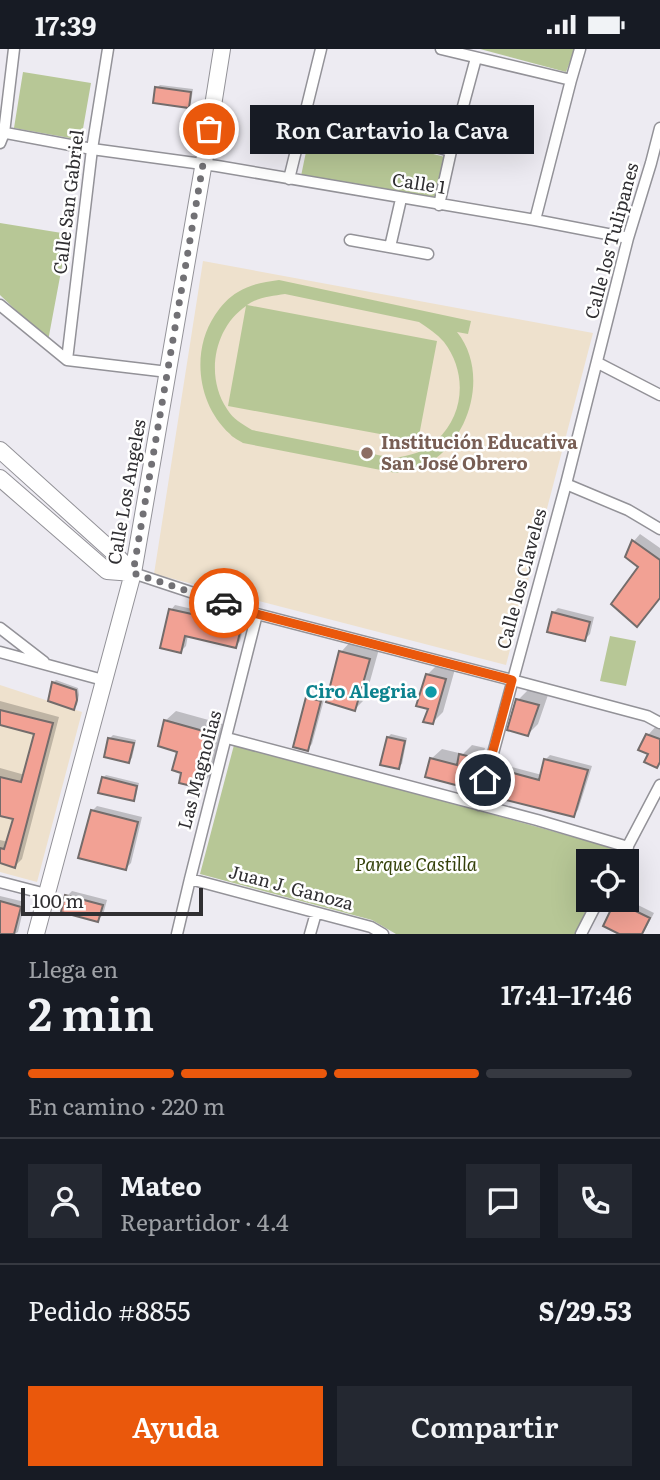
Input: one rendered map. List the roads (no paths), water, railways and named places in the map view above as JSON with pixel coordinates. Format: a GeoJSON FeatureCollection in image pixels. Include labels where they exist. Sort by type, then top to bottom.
{"type":"FeatureCollection","features":[{"type":"Feature","properties":{"kind":"street"},"geometry":{"type":"LineString","coordinates":[[1,136],[14,49]]}},
{"type":"Feature","properties":{"kind":"street","name":"Calle San Gabriel"},"geometry":{"type":"LineString","coordinates":[[67,361],[92,149],[108,49]]}},
{"type":"Feature","properties":{"kind":"street","name":"Calle Los Angeles"},"geometry":{"type":"LineString","coordinates":[[36,934],[133,573],[222,49]]}},
{"type":"Feature","properties":{"kind":"street"},"geometry":{"type":"LineString","coordinates":[[289,179],[321,49]]}},
{"type":"Feature","properties":{"kind":"street"},"geometry":{"type":"LineString","coordinates":[[441,49],[571,80]]}},
{"type":"Feature","properties":{"kind":"street"},"geometry":{"type":"LineString","coordinates":[[535,220],[580,49]]}},
{"type":"Feature","properties":{"kind":"street"},"geometry":{"type":"LineString","coordinates":[[439,205],[476,58]]}},
{"type":"Feature","properties":{"kind":"street"},"geometry":{"type":"LineString","coordinates":[[305,113],[451,151]]}},
{"type":"Feature","properties":{"kind":"street","name":"Calle los Tulipanes"},"geometry":{"type":"LineString","coordinates":[[598,363],[628,238],[656,167],[660,128]]}},
{"type":"Feature","properties":{"kind":"street","name":"Calle 1"},"geometry":{"type":"LineString","coordinates":[[1,136],[204,165],[628,238]]}},
{"type":"Feature","properties":{"kind":"street"},"geometry":{"type":"LineString","coordinates":[[390,247],[401,198]]}},
{"type":"Feature","properties":{"kind":"street"},"geometry":{"type":"LineString","coordinates":[[350,240],[428,254]]}},
{"type":"Feature","properties":{"kind":"street"},"geometry":{"type":"LineString","coordinates":[[0,306],[67,361],[168,372]]}},
{"type":"Feature","properties":{"kind":"street"},"geometry":{"type":"LineString","coordinates":[[598,363],[660,395]]}},
{"type":"Feature","properties":{"kind":"street","name":"Calle los Claveles"},"geometry":{"type":"LineString","coordinates":[[479,805],[598,363]]}},
{"type":"Feature","properties":{"kind":"street"},"geometry":{"type":"LineString","coordinates":[[0,450],[113,551],[133,573]]}},
{"type":"Feature","properties":{"kind":"street"},"geometry":{"type":"LineString","coordinates":[[0,478],[107,571],[133,573],[257,614],[646,716],[660,723]]}},
{"type":"Feature","properties":{"kind":"street"},"geometry":{"type":"LineString","coordinates":[[566,484],[628,510],[660,529]]}},
{"type":"Feature","properties":{"kind":"street","name":"Las Magnolias"},"geometry":{"type":"LineString","coordinates":[[177,934],[257,614]]}},
{"type":"Feature","properties":{"kind":"street"},"geometry":{"type":"LineString","coordinates":[[0,628],[49,665]]}},
{"type":"Feature","properties":{"kind":"street"},"geometry":{"type":"LineString","coordinates":[[0,652],[103,680]]}},
{"type":"Feature","properties":{"kind":"street"},"geometry":{"type":"LineString","coordinates":[[227,738],[537,820],[628,847],[660,785]]}},
{"type":"Feature","properties":{"kind":"street","name":"Juan J. Ganoza"},"geometry":{"type":"LineString","coordinates":[[190,879],[371,927],[383,934]]}},
{"type":"Feature","properties":{"kind":"street"},"geometry":{"type":"LineString","coordinates":[[0,882],[46,894]]}},
{"type":"Feature","properties":{"kind":"street"},"geometry":{"type":"LineString","coordinates":[[581,934],[592,912]]}},
{"type":"Feature","properties":{"kind":"street"},"geometry":{"type":"LineString","coordinates":[[310,934],[316,913]]}},
{"type":"Feature","properties":{"kind":"place","name":"Ron Cartavio la Cava"},"geometry":{"type":"Point","coordinates":[209,129]}},
{"type":"Feature","properties":{"kind":"place","name":"Institución Educativa San José Obrero"},"geometry":{"type":"Point","coordinates":[367,453]}},
{"type":"Feature","properties":{"kind":"place","name":"Ciro Alegria"},"geometry":{"type":"Point","coordinates":[431,692]}},
{"type":"Feature","properties":{"kind":"park label","name":"Parque Castilla"},"geometry":{"type":"Point","coordinates":[416,865]}}]}
